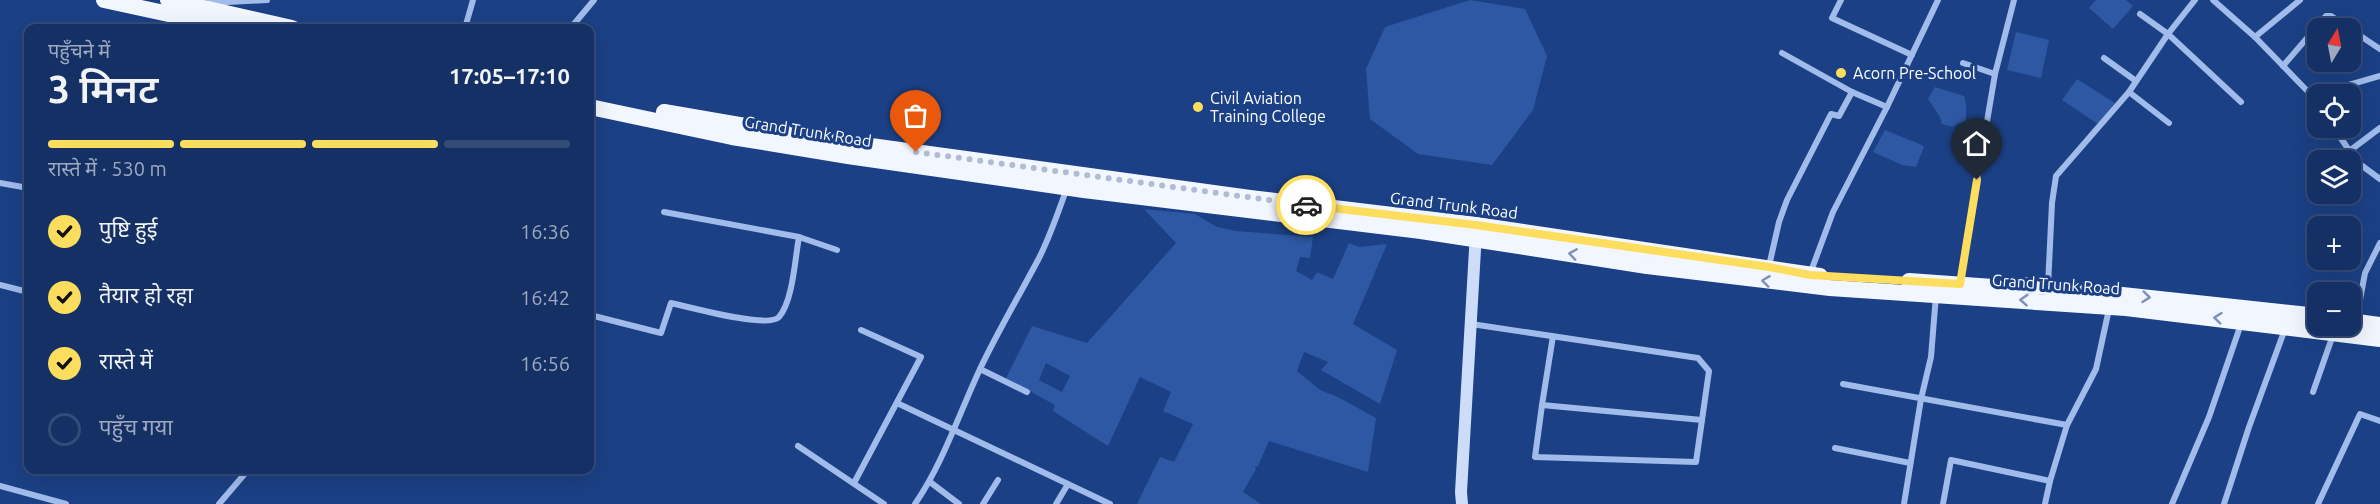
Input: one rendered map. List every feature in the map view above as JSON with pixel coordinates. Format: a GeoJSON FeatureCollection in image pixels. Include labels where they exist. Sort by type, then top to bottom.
{"type":"FeatureCollection","features":[{"type":"Feature","properties":{"kind":"highway"},"geometry":{"type":"LineString","coordinates":[[104,0],[215,24]]}},
{"type":"Feature","properties":{"kind":"highway"},"geometry":{"type":"LineString","coordinates":[[168,0],[204,3],[278,24]]}},
{"type":"Feature","properties":{"kind":"highway","name":"Grand Trunk Road"},"geometry":{"type":"LineString","coordinates":[[594,97],[827,140],[1251,198],[1476,232],[1647,266],[1767,281],[1936,294],[1960,289],[2018,285],[2048,287],[2307,315]]}},
{"type":"Feature","properties":{"kind":"highway","name":"Grand Trunk Road"},"geometry":{"type":"LineString","coordinates":[[594,109],[732,137],[1067,187],[1476,232],[1769,267],[1810,275],[1960,289],[2307,329]]}},
{"type":"Feature","properties":{"kind":"highway"},"geometry":{"type":"LineString","coordinates":[[2361,322],[2380,326]]}},
{"type":"Feature","properties":{"kind":"highway","name":"Grand Trunk Road"},"geometry":{"type":"LineString","coordinates":[[2361,336],[2380,339]]}},
{"type":"Feature","properties":{"kind":"main road"},"geometry":{"type":"LineString","coordinates":[[1462,504],[1476,232]]}},
{"type":"Feature","properties":{"kind":"street"},"geometry":{"type":"LineString","coordinates":[[204,3],[267,0]]}},
{"type":"Feature","properties":{"kind":"street"},"geometry":{"type":"LineString","coordinates":[[466,24],[473,0]]}},
{"type":"Feature","properties":{"kind":"street"},"geometry":{"type":"LineString","coordinates":[[574,24],[594,0]]}},
{"type":"Feature","properties":{"kind":"street"},"geometry":{"type":"LineString","coordinates":[[1841,0],[1832,18],[1912,55]]}},
{"type":"Feature","properties":{"kind":"street"},"geometry":{"type":"LineString","coordinates":[[1810,275],[1833,212],[1887,108],[1938,0]]}},
{"type":"Feature","properties":{"kind":"street"},"geometry":{"type":"LineString","coordinates":[[1960,289],[1995,74],[2014,0]]}},
{"type":"Feature","properties":{"kind":"street"},"geometry":{"type":"LineString","coordinates":[[2048,287],[2052,202],[2056,176],[2129,92],[2168,34],[2195,0]]}},
{"type":"Feature","properties":{"kind":"street"},"geometry":{"type":"LineString","coordinates":[[2213,0],[2255,37],[2307,91]]}},
{"type":"Feature","properties":{"kind":"street"},"geometry":{"type":"LineString","coordinates":[[2255,37],[2300,0]]}},
{"type":"Feature","properties":{"kind":"street"},"geometry":{"type":"LineString","coordinates":[[2140,14],[2168,34],[2241,102]]}},
{"type":"Feature","properties":{"kind":"street"},"geometry":{"type":"LineString","coordinates":[[2361,36],[2380,49]]}},
{"type":"Feature","properties":{"kind":"street"},"geometry":{"type":"LineString","coordinates":[[2283,66],[2307,38]]}},
{"type":"Feature","properties":{"kind":"street"},"geometry":{"type":"LineString","coordinates":[[1782,53],[1852,92],[1887,108]]}},
{"type":"Feature","properties":{"kind":"street"},"geometry":{"type":"LineString","coordinates":[[2104,58],[2136,81]]}},
{"type":"Feature","properties":{"kind":"street"},"geometry":{"type":"LineString","coordinates":[[1963,63],[1995,74]]}},
{"type":"Feature","properties":{"kind":"street"},"geometry":{"type":"LineString","coordinates":[[2352,84],[2380,76]]}},
{"type":"Feature","properties":{"kind":"street"},"geometry":{"type":"LineString","coordinates":[[1769,267],[1779,222],[1787,200],[1831,114],[1839,116],[1852,92]]}},
{"type":"Feature","properties":{"kind":"street"},"geometry":{"type":"LineString","coordinates":[[2129,92],[2169,123]]}},
{"type":"Feature","properties":{"kind":"street"},"geometry":{"type":"LineString","coordinates":[[2351,150],[2380,128]]}},
{"type":"Feature","properties":{"kind":"street"},"geometry":{"type":"LineString","coordinates":[[2361,165],[2380,179]]}},
{"type":"Feature","properties":{"kind":"street"},"geometry":{"type":"LineString","coordinates":[[0,183],[24,187]]}},
{"type":"Feature","properties":{"kind":"street"},"geometry":{"type":"LineString","coordinates":[[915,504],[930,482],[952,428],[1002,322],[1038,259],[1056,220],[1067,187]]}},
{"type":"Feature","properties":{"kind":"street"},"geometry":{"type":"LineString","coordinates":[[664,212],[799,237],[837,250]]}},
{"type":"Feature","properties":{"kind":"street"},"geometry":{"type":"LineString","coordinates":[[594,316],[661,333],[671,303],[754,321],[769,322],[778,319],[787,304],[799,237]]}},
{"type":"Feature","properties":{"kind":"street"},"geometry":{"type":"LineString","coordinates":[[2361,289],[2365,273],[2380,243]]}},
{"type":"Feature","properties":{"kind":"street"},"geometry":{"type":"LineString","coordinates":[[0,285],[24,291]]}},
{"type":"Feature","properties":{"kind":"street"},"geometry":{"type":"LineString","coordinates":[[1904,504],[1921,399],[1931,357],[1936,294]]}},
{"type":"Feature","properties":{"kind":"street"},"geometry":{"type":"LineString","coordinates":[[2045,504],[2067,425],[2096,369],[2109,306]]}},
{"type":"Feature","properties":{"kind":"street"},"geometry":{"type":"LineString","coordinates":[[2172,504],[2209,417],[2242,321]]}},
{"type":"Feature","properties":{"kind":"street"},"geometry":{"type":"LineString","coordinates":[[1470,324],[1553,336],[1698,358],[1709,371],[1696,462],[1535,457],[1553,336]]}},
{"type":"Feature","properties":{"kind":"street"},"geometry":{"type":"LineString","coordinates":[[2224,504],[2248,428],[2286,326]]}},
{"type":"Feature","properties":{"kind":"street"},"geometry":{"type":"LineString","coordinates":[[854,483],[921,357],[861,330]]}},
{"type":"Feature","properties":{"kind":"street"},"geometry":{"type":"LineString","coordinates":[[2313,392],[2334,336]]}},
{"type":"Feature","properties":{"kind":"street"},"geometry":{"type":"LineString","coordinates":[[980,369],[1027,392]]}},
{"type":"Feature","properties":{"kind":"street"},"geometry":{"type":"LineString","coordinates":[[1843,384],[2067,425]]}},
{"type":"Feature","properties":{"kind":"street"},"geometry":{"type":"LineString","coordinates":[[897,403],[1110,504]]}},
{"type":"Feature","properties":{"kind":"street"},"geometry":{"type":"LineString","coordinates":[[1542,405],[1702,420]]}},
{"type":"Feature","properties":{"kind":"street"},"geometry":{"type":"LineString","coordinates":[[2318,504],[2360,414],[2380,421]]}},
{"type":"Feature","properties":{"kind":"street"},"geometry":{"type":"LineString","coordinates":[[798,446],[884,504]]}},
{"type":"Feature","properties":{"kind":"street"},"geometry":{"type":"LineString","coordinates":[[1835,448],[1910,464]]}},
{"type":"Feature","properties":{"kind":"street"},"geometry":{"type":"LineString","coordinates":[[1943,504],[1951,460],[2050,481]]}},
{"type":"Feature","properties":{"kind":"street"},"geometry":{"type":"LineString","coordinates":[[219,504],[245,474]]}},
{"type":"Feature","properties":{"kind":"street"},"geometry":{"type":"LineString","coordinates":[[983,504],[998,480]]}},
{"type":"Feature","properties":{"kind":"street"},"geometry":{"type":"LineString","coordinates":[[930,482],[959,504]]}},
{"type":"Feature","properties":{"kind":"street"},"geometry":{"type":"LineString","coordinates":[[1056,504],[1068,484]]}},
{"type":"Feature","properties":{"kind":"street"},"geometry":{"type":"LineString","coordinates":[[0,486],[66,504]]}},
{"type":"Feature","properties":{"kind":"shaded area"},"geometry":{"type":"Polygon","coordinates":[[[1470,0],[1525,9],[1547,56],[1533,110],[1492,165],[1418,154],[1370,119],[1366,69],[1385,27],[1470,0]]]}},
{"type":"Feature","properties":{"kind":"shaded area"},"geometry":{"type":"Polygon","coordinates":[[[2096,0],[2126,0],[2133,6],[2113,29],[2089,8],[2096,0]]]}},
{"type":"Feature","properties":{"kind":"shaded area"},"geometry":{"type":"Polygon","coordinates":[[[2016,32],[2049,40],[2041,78],[2007,70],[2016,32]]]}},
{"type":"Feature","properties":{"kind":"shaded area"},"geometry":{"type":"Polygon","coordinates":[[[2077,79],[2115,103],[2098,124],[2062,100],[2077,79]]]}},
{"type":"Feature","properties":{"kind":"shaded area"},"geometry":{"type":"Polygon","coordinates":[[[1935,87],[1964,96],[1966,122],[1958,123],[1953,127],[1942,124],[1928,99],[1935,87]]]}},
{"type":"Feature","properties":{"kind":"shaded area"},"geometry":{"type":"Polygon","coordinates":[[[1885,130],[1924,147],[1916,167],[1902,165],[1873,152],[1885,130]]]}},
{"type":"Feature","properties":{"kind":"shaded area"},"geometry":{"type":"Polygon","coordinates":[[[1144,209],[1195,214],[1217,227],[1236,231],[1313,237],[1310,258],[1300,257],[1296,271],[1312,280],[1317,272],[1333,279],[1349,243],[1359,247],[1387,244],[1353,324],[1397,350],[1380,404],[1321,370],[1328,362],[1304,352],[1297,371],[1320,390],[1376,418],[1368,472],[1269,441],[1243,492],[1261,504],[1137,504],[1160,457],[1174,462],[1193,424],[1163,411],[1171,392],[1140,377],[1108,446],[1053,411],[1055,405],[1006,378],[1032,326],[1087,343],[1176,243],[1144,209]],[[1046,363],[1039,380],[1062,392],[1070,376],[1046,363]]]}},
{"type":"Feature","properties":{"kind":"way so far"},"geometry":{"type":"LineString","coordinates":[[916,152],[1306,205]]}},
{"type":"Feature","properties":{"kind":"place","name":"Acorn Pre-School"},"geometry":{"type":"Point","coordinates":[1841,73]}},
{"type":"Feature","properties":{"kind":"place","name":"Civil Aviation Training College"},"geometry":{"type":"Point","coordinates":[1198,107]}},
{"type":"Feature","properties":{"kind":"route"},"geometry":{"type":"LineString","coordinates":[[1306,205],[1476,225],[1769,267],[1810,275],[1960,284],[1977,180]]}}]}
